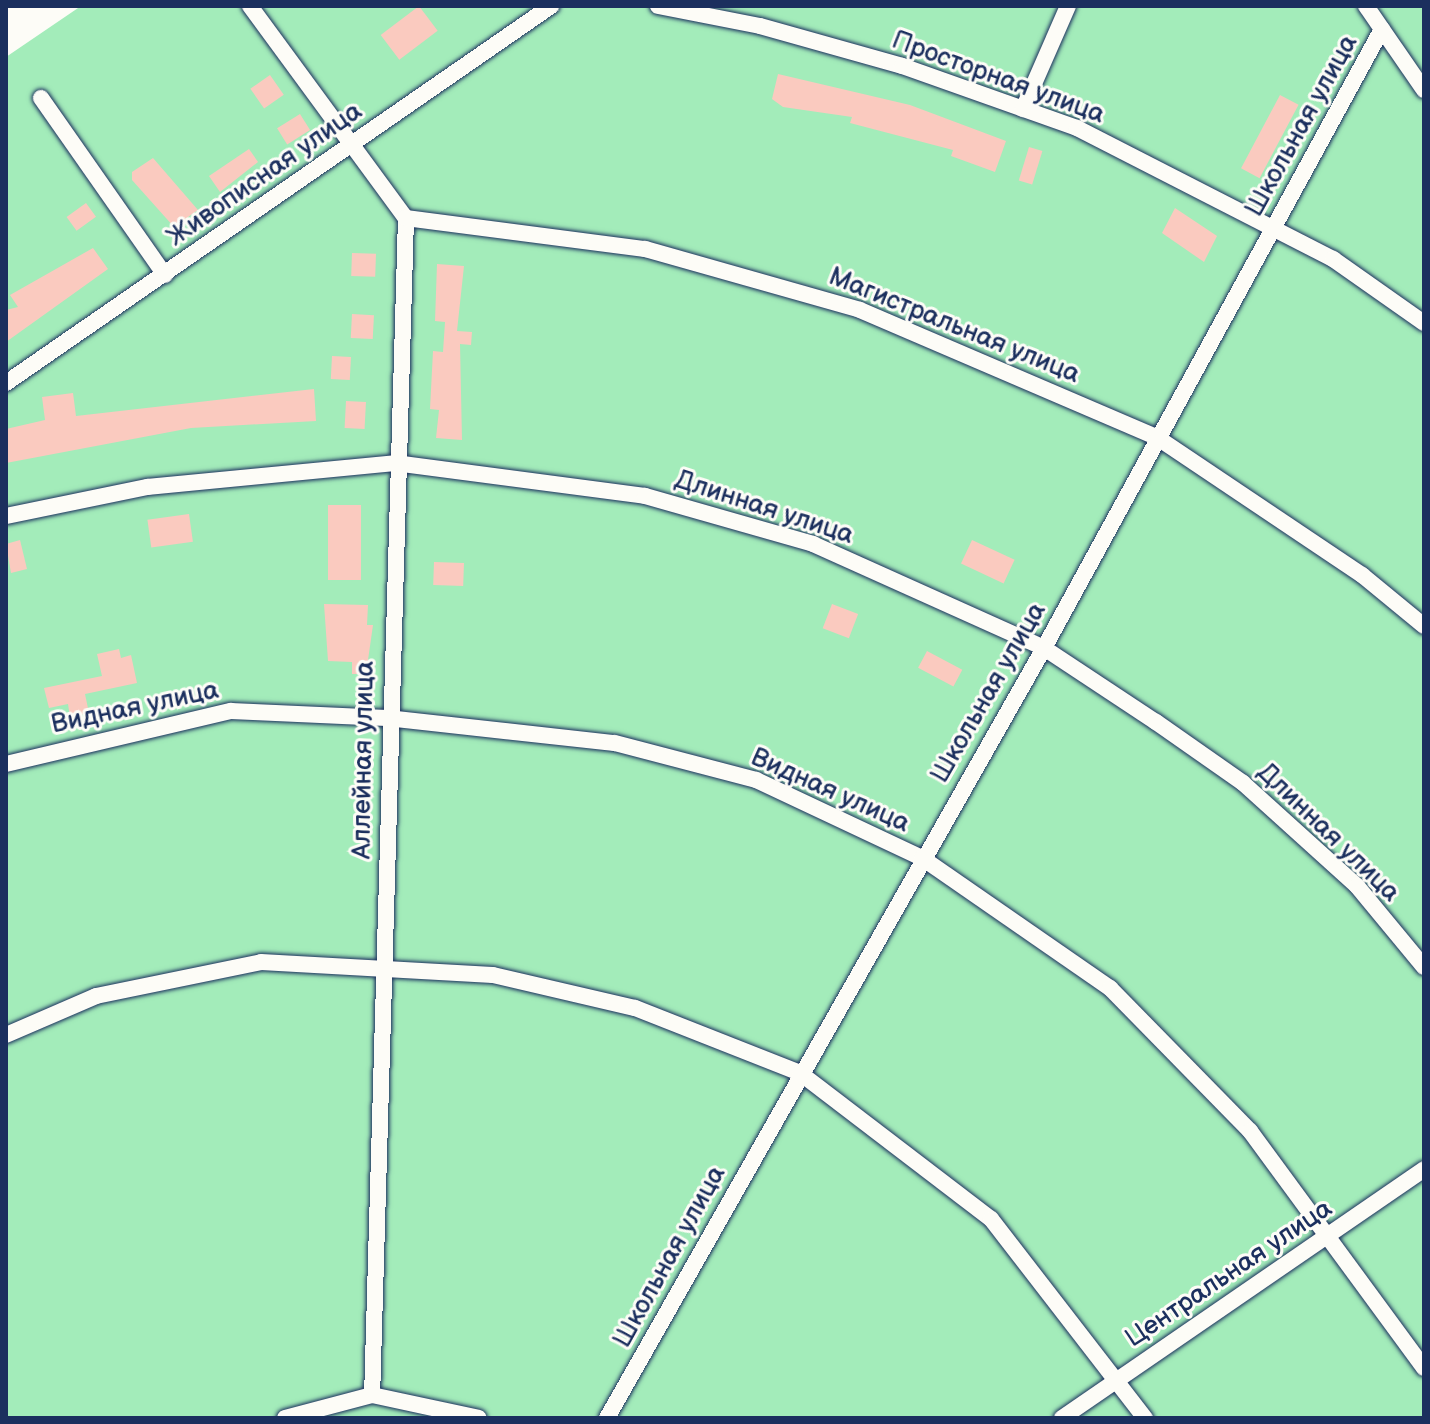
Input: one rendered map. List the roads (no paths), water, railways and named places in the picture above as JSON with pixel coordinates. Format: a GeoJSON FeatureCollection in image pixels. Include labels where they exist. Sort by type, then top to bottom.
{"type":"FeatureCollection","features":[{"type":"Feature","properties":{"kind":"street"},"geometry":{"type":"LineString","coordinates":[[250,6],[406,218]]}},
{"type":"Feature","properties":{"kind":"street","name":"Просторная улица"},"geometry":{"type":"LineString","coordinates":[[658,6],[760,26],[1077,128],[1274,227],[1424,323]]}},
{"type":"Feature","properties":{"kind":"street"},"geometry":{"type":"LineString","coordinates":[[1023,109],[1068,6]]}},
{"type":"Feature","properties":{"kind":"street"},"geometry":{"type":"LineString","coordinates":[[1366,6],[1424,90]]}},
{"type":"Feature","properties":{"kind":"street","name":"Живописная улица"},"geometry":{"type":"LineString","coordinates":[[6,383],[165,275],[540,9]]}},
{"type":"Feature","properties":{"kind":"street","name":"Школьная улица"},"geometry":{"type":"LineString","coordinates":[[607,1418],[922,858],[1044,648],[1382,29]]}},
{"type":"Feature","properties":{"kind":"street"},"geometry":{"type":"LineString","coordinates":[[41,98],[165,275]]}},
{"type":"Feature","properties":{"kind":"street","name":"Магистральная улица"},"geometry":{"type":"LineString","coordinates":[[406,218],[645,249],[761,277],[860,310],[1158,438],[1362,575],[1424,626]]}},
{"type":"Feature","properties":{"kind":"street","name":"Аллейная улица"},"geometry":{"type":"LineString","coordinates":[[372,1395],[387,969],[387,718],[406,218]]}},
{"type":"Feature","properties":{"kind":"street","name":"Длинная улица"},"geometry":{"type":"LineString","coordinates":[[6,516],[147,487],[395,463],[645,496],[813,544],[1044,648],[1243,783],[1357,886],[1424,967]]}},
{"type":"Feature","properties":{"kind":"street","name":"Видная улица"},"geometry":{"type":"LineString","coordinates":[[6,764],[231,711],[387,718],[615,743],[756,780],[922,858],[1110,988],[1184,1057],[1331,1233],[1424,1368]]}},
{"type":"Feature","properties":{"kind":"street"},"geometry":{"type":"LineString","coordinates":[[6,1035],[96,996],[261,962],[493,975],[635,1008],[800,1073],[991,1219],[1119,1379],[1145,1418]]}},
{"type":"Feature","properties":{"kind":"street","name":"Центральная улица"},"geometry":{"type":"LineString","coordinates":[[1062,1418],[1424,1169]]}},
{"type":"Feature","properties":{"kind":"street"},"geometry":{"type":"LineString","coordinates":[[285,1418],[372,1395],[479,1418]]}}]}
